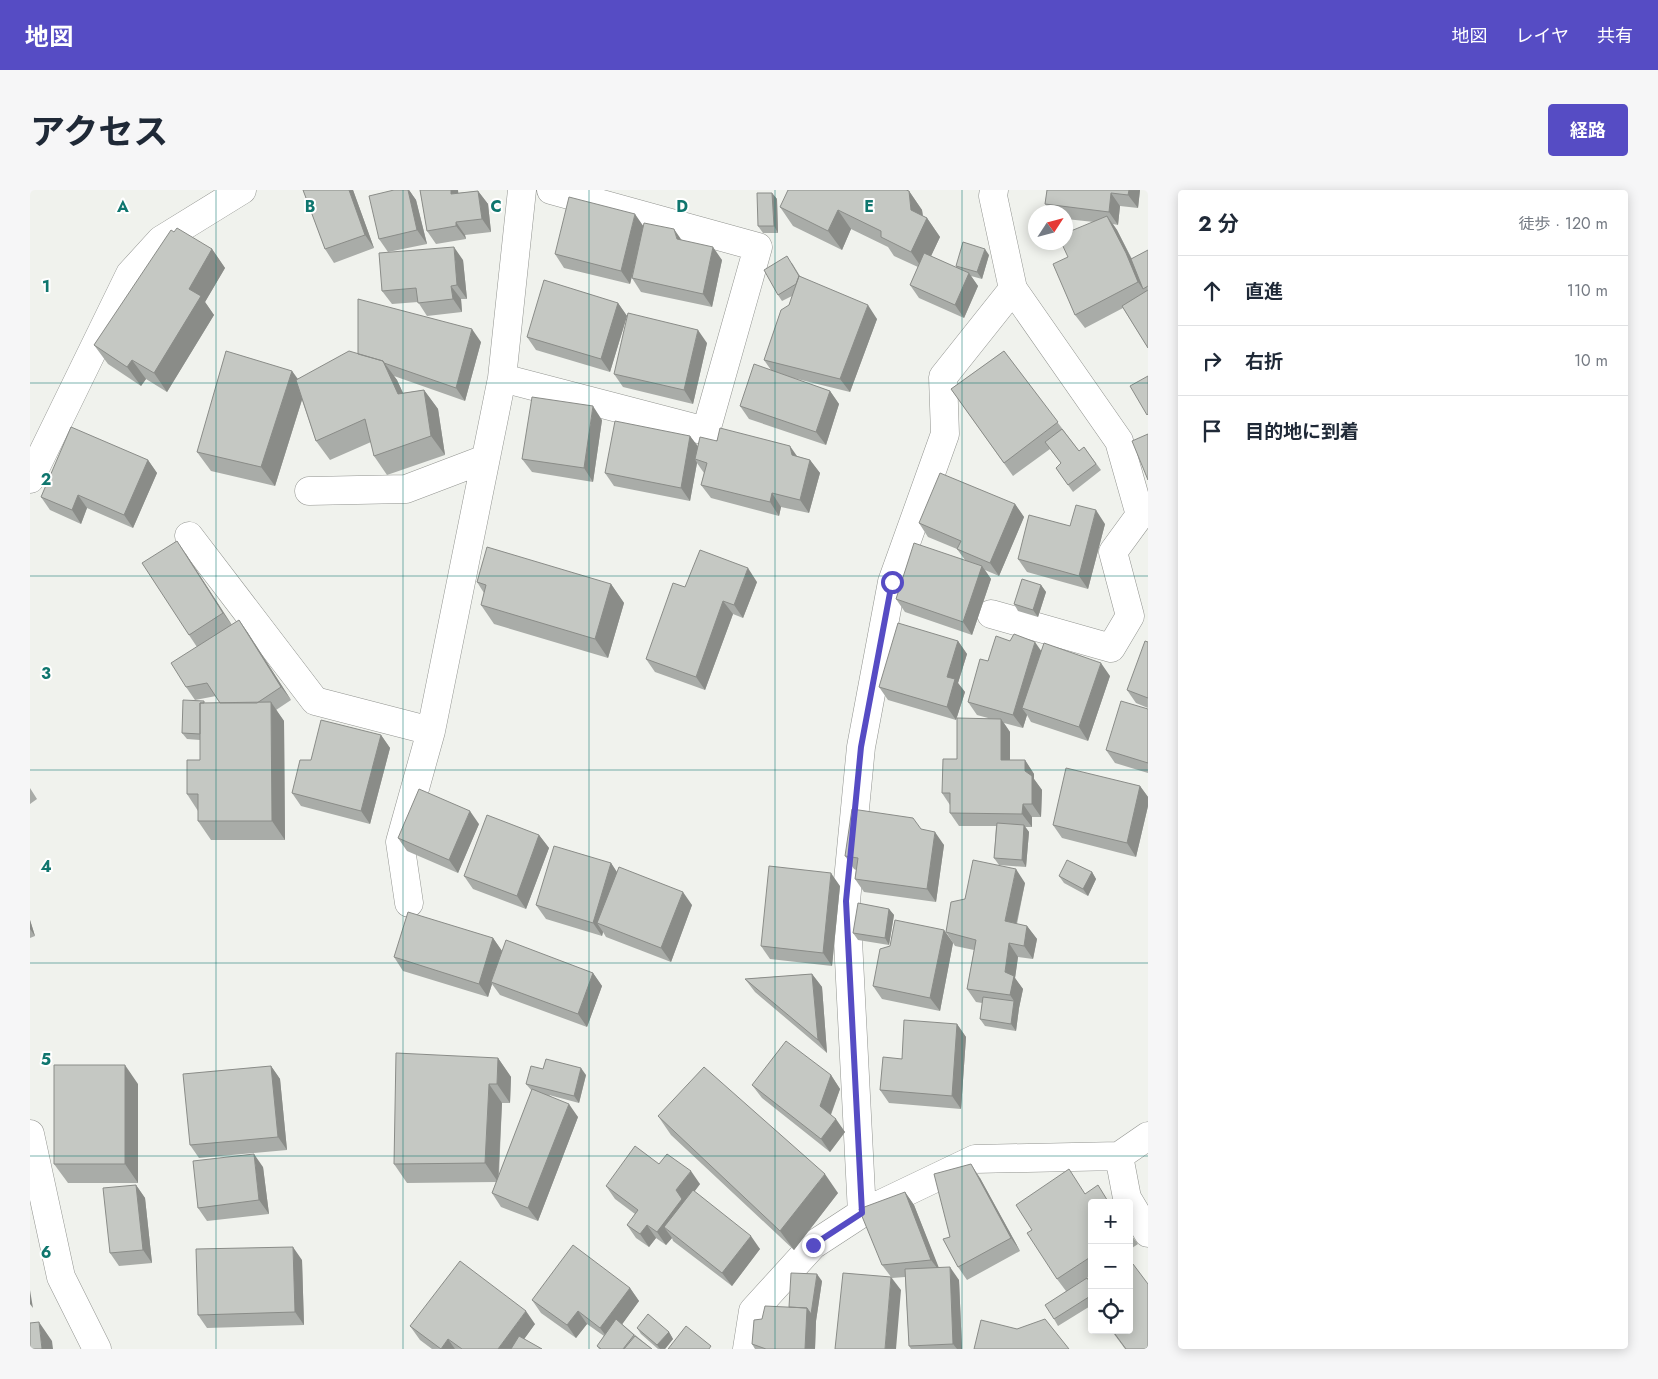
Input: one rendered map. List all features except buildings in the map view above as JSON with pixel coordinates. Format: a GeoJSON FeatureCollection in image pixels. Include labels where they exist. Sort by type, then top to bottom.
{"type":"FeatureCollection","features":[{"type":"Feature","properties":{"kind":"street"},"geometry":{"type":"LineString","coordinates":[[30,479],[130,274],[161,240],[242,190]]}},
{"type":"Feature","properties":{"kind":"street"},"geometry":{"type":"LineString","coordinates":[[408,902],[400,842],[431,731],[502,378],[522,190]]}},
{"type":"Feature","properties":{"kind":"street"},"geometry":{"type":"LineString","coordinates":[[502,378],[706,431],[758,247],[550,190]]}},
{"type":"Feature","properties":{"kind":"street"},"geometry":{"type":"LineString","coordinates":[[991,614],[1111,648],[1130,616],[1113,552],[1140,515],[1118,441],[1013,288],[993,196],[994,190]]}},
{"type":"Feature","properties":{"kind":"street"},"geometry":{"type":"LineString","coordinates":[[862,1213],[846,901],[861,747],[892,582],[945,434],[943,377],[1013,288]]}},
{"type":"Feature","properties":{"kind":"street"},"geometry":{"type":"LineString","coordinates":[[309,491],[406,489],[485,459]]}},
{"type":"Feature","properties":{"kind":"street"},"geometry":{"type":"LineString","coordinates":[[189,536],[315,701],[431,731]]}},
{"type":"Feature","properties":{"kind":"street"},"geometry":{"type":"LineString","coordinates":[[30,1134],[61,1277],[97,1349]]}},
{"type":"Feature","properties":{"kind":"street"},"geometry":{"type":"LineString","coordinates":[[748,1349],[753,1311],[813,1245],[862,1213],[975,1159],[1119,1156],[1148,1136]]}},
{"type":"Feature","properties":{"kind":"street"},"geometry":{"type":"LineString","coordinates":[[1119,1156],[1127,1198],[1148,1233]]}},
{"type":"Feature","properties":{"kind":"route"},"geometry":{"type":"LineString","coordinates":[[813,1245],[862,1213],[846,901],[861,747],[892,582]]}}]}
